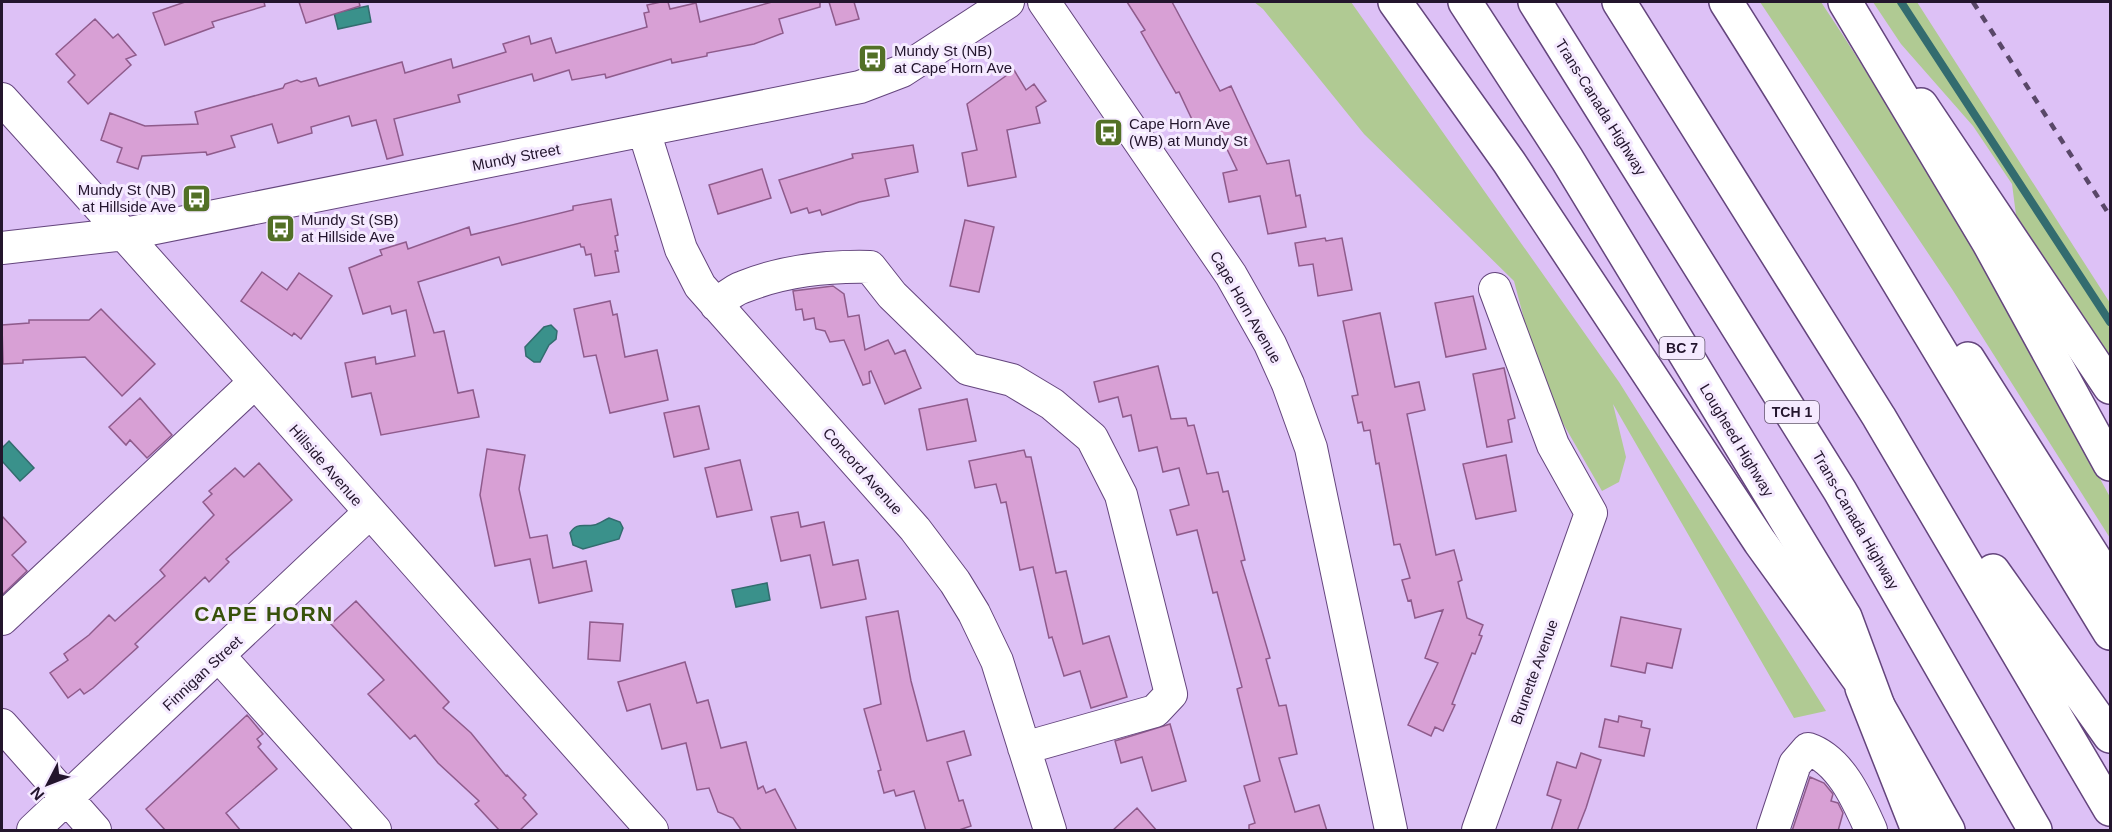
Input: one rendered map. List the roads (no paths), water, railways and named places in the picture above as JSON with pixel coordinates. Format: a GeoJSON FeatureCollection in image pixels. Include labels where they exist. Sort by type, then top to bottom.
{"type":"FeatureCollection","features":[{"type":"Feature","properties":{"kind":"main road"},"geometry":{"type":"LineString","coordinates":[[1395,2],[1509,162],[1760,542],[1869,694],[1918,831]]}},
{"type":"Feature","properties":{"kind":"main road","name":"Lougheed Highway"},"geometry":{"type":"LineString","coordinates":[[1465,2],[1567,159],[1845,617],[1869,694],[1948,831]]}},
{"type":"Feature","properties":{"kind":"main road","name":"Trans-Canada Highway"},"geometry":{"type":"LineString","coordinates":[[1535,2],[1840,491],[2035,831]]}},
{"type":"Feature","properties":{"kind":"main road"},"geometry":{"type":"LineString","coordinates":[[1619,2],[1880,417],[2110,809]]}},
{"type":"Feature","properties":{"kind":"main road"},"geometry":{"type":"LineString","coordinates":[[1726,2],[1816,145],[1956,382],[2110,633]]}},
{"type":"Feature","properties":{"kind":"main road"},"geometry":{"type":"LineString","coordinates":[[1845,2],[1944,137],[2110,387]]}},
{"type":"Feature","properties":{"kind":"main road"},"geometry":{"type":"LineString","coordinates":[[1845,2],[1983,233],[2110,464]]}},
{"type":"Feature","properties":{"kind":"main road"},"geometry":{"type":"LineString","coordinates":[[1816,145],[1975,369],[2110,583]]}},
{"type":"Feature","properties":{"kind":"main road"},"geometry":{"type":"LineString","coordinates":[[1880,417],[2069,675],[2110,736]]}},
{"type":"Feature","properties":{"kind":"street","name":"Mundy Street"},"geometry":{"type":"LineString","coordinates":[[2,248],[125,234],[644,131],[881,80],[910,66],[1008,2]]}},
{"type":"Feature","properties":{"kind":"street","name":"Cape Horn Avenue"},"geometry":{"type":"LineString","coordinates":[[1044,2],[1230,276],[1270,344],[1288,384],[1311,448],[1391,831]]}},
{"type":"Feature","properties":{"kind":"street","name":"Hillside Avenue"},"geometry":{"type":"LineString","coordinates":[[2,99],[125,234],[254,383],[652,831]]}},
{"type":"Feature","properties":{"kind":"street","name":"Concord Avenue"},"geometry":{"type":"LineString","coordinates":[[644,131],[681,249],[700,286],[915,530],[955,582],[987,637],[1050,831]]}},
{"type":"Feature","properties":{"kind":"street"},"geometry":{"type":"LineString","coordinates":[[716,305],[741,287],[830,266],[870,267],[892,295],[968,369],[1012,380],[1052,404],[1092,438],[1121,495],[1172,694],[1155,711],[1024,748]]}},
{"type":"Feature","properties":{"kind":"street","name":"Brunette Avenue"},"geometry":{"type":"LineString","coordinates":[[1478,831],[1591,513],[1553,445],[1496,289]]}},
{"type":"Feature","properties":{"kind":"street"},"geometry":{"type":"LineString","coordinates":[[2,619],[254,383]]}},
{"type":"Feature","properties":{"kind":"street","name":"Finnigan Street"},"geometry":{"type":"LineString","coordinates":[[33,831],[369,513]]}},
{"type":"Feature","properties":{"kind":"street"},"geometry":{"type":"LineString","coordinates":[[219,656],[375,831]]}},
{"type":"Feature","properties":{"kind":"street"},"geometry":{"type":"LineString","coordinates":[[2,725],[94,831]]}},
{"type":"Feature","properties":{"kind":"street"},"geometry":{"type":"LineString","coordinates":[[1773,831],[1795,764],[1808,749],[1820,753],[1851,788],[1871,831]]}},
{"type":"Feature","properties":{"kind":"waterway"},"geometry":{"type":"LineString","coordinates":[[1901,2],[2110,322]]}},
{"type":"Feature","properties":{"kind":"railway"},"geometry":{"type":"LineString","coordinates":[[1973,2],[2110,216]]}},
{"type":"Feature","properties":{"kind":"place","name":"Mundy St (NB) at Cape Horn Ave"},"geometry":{"type":"Point","coordinates":[873,59]}},
{"type":"Feature","properties":{"kind":"place","name":"Cape Horn Ave (WB) at Mundy St"},"geometry":{"type":"Point","coordinates":[1108,132]}},
{"type":"Feature","properties":{"kind":"place","name":"Mundy St (NB) at Hillside Ave"},"geometry":{"type":"Point","coordinates":[197,198]}},
{"type":"Feature","properties":{"kind":"place","name":"Mundy St (SB) at Hillside Ave"},"geometry":{"type":"Point","coordinates":[280,228]}},
{"type":"Feature","properties":{"kind":"district","name":"CAPE HORN"},"geometry":{"type":"Point","coordinates":[264,613]}}]}
